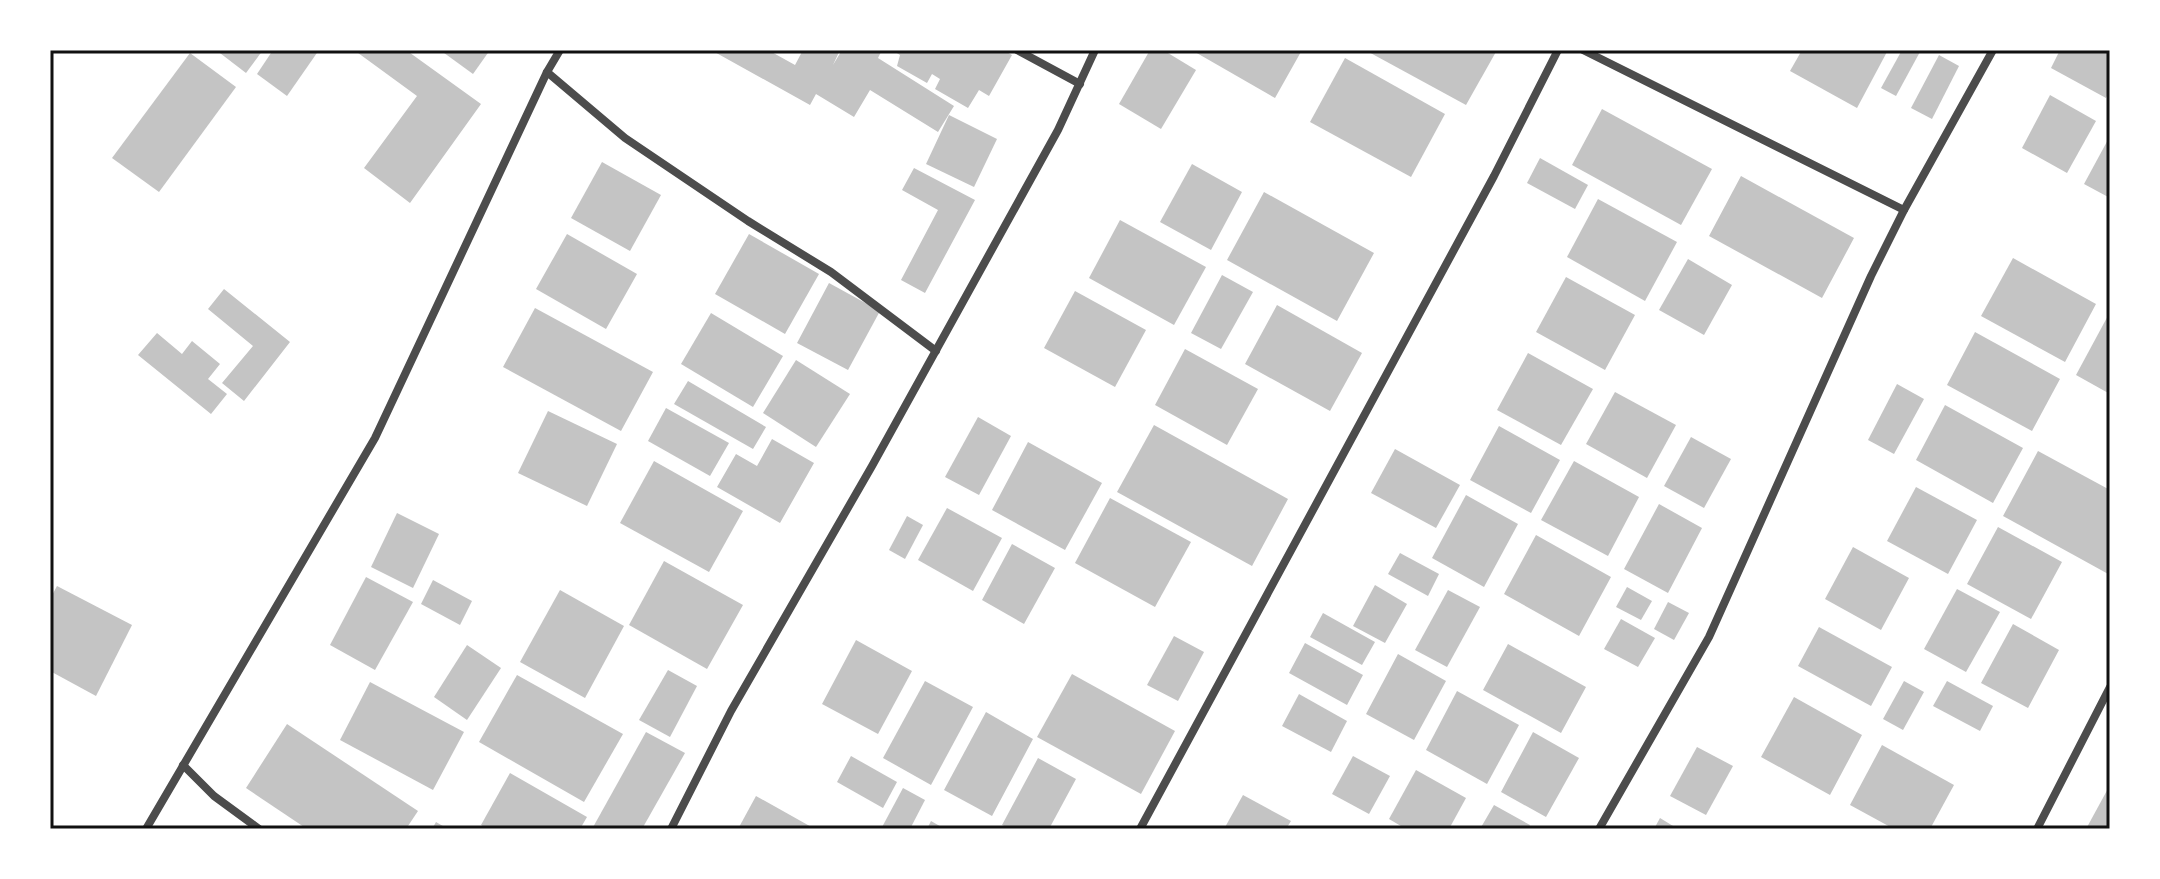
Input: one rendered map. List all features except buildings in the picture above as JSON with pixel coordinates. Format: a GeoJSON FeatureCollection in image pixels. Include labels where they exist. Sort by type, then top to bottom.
{"type":"FeatureCollection","features":[{"type":"Feature","properties":{"kind":"street"},"geometry":{"type":"LineString","coordinates":[[146,829],[375,438],[560,50]]}},
{"type":"Feature","properties":{"kind":"street"},"geometry":{"type":"LineString","coordinates":[[1017,50],[1080,84]]}},
{"type":"Feature","properties":{"kind":"street"},"geometry":{"type":"LineString","coordinates":[[671,829],[731,711],[1058,130],[1095,50]]}},
{"type":"Feature","properties":{"kind":"street"},"geometry":{"type":"LineString","coordinates":[[1140,829],[1486,191],[1558,50]]}},
{"type":"Feature","properties":{"kind":"street"},"geometry":{"type":"LineString","coordinates":[[1583,50],[1904,210]]}},
{"type":"Feature","properties":{"kind":"street"},"geometry":{"type":"LineString","coordinates":[[1599,829],[1709,637],[1864,290],[1904,210],[1993,50]]}},
{"type":"Feature","properties":{"kind":"street"},"geometry":{"type":"LineString","coordinates":[[547,72],[625,138],[748,221],[831,272],[936,351]]}},
{"type":"Feature","properties":{"kind":"street"},"geometry":{"type":"LineString","coordinates":[[2037,829],[2110,687]]}},
{"type":"Feature","properties":{"kind":"street"},"geometry":{"type":"LineString","coordinates":[[183,765],[214,796],[259,829]]}}]}
